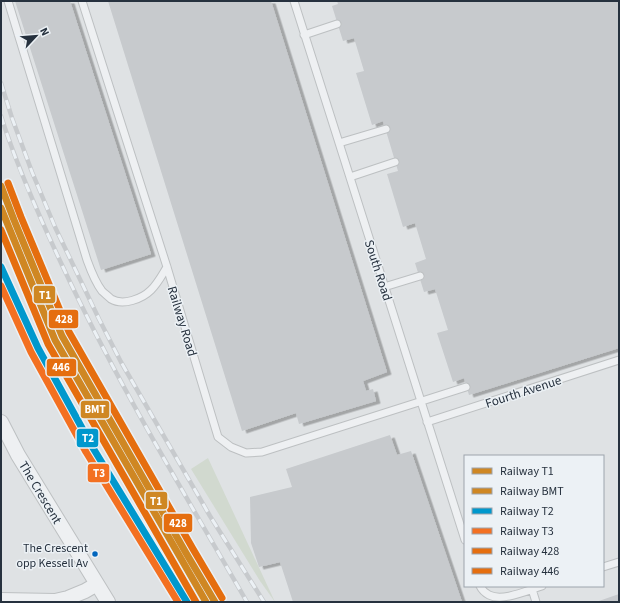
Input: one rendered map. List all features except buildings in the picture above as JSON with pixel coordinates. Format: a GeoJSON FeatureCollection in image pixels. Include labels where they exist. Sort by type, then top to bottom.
{"type":"FeatureCollection","features":[{"type":"Feature","properties":{"kind":"street","name":"The Crescent"},"geometry":{"type":"LineString","coordinates":[[1,422],[18,455],[108,602]]}},
{"type":"Feature","properties":{"kind":"street"},"geometry":{"type":"LineString","coordinates":[[1,600],[55,601],[68,598],[97,584]]}},
{"type":"Feature","properties":{"kind":"lane"},"geometry":{"type":"LineString","coordinates":[[8,1],[87,260],[102,291],[112,299],[122,302],[131,301],[149,292],[167,267]]}},
{"type":"Feature","properties":{"kind":"lane","name":"Railway Road"},"geometry":{"type":"LineString","coordinates":[[82,1],[167,267],[218,437],[231,447],[246,453],[262,452],[420,401]]}},
{"type":"Feature","properties":{"kind":"lane","name":"South Road"},"geometry":{"type":"LineString","coordinates":[[294,1],[464,537]]}},
{"type":"Feature","properties":{"kind":"lane"},"geometry":{"type":"LineString","coordinates":[[304,35],[337,24]]}},
{"type":"Feature","properties":{"kind":"lane"},"geometry":{"type":"LineString","coordinates":[[339,144],[386,129]]}},
{"type":"Feature","properties":{"kind":"lane"},"geometry":{"type":"LineString","coordinates":[[350,177],[396,162]]}},
{"type":"Feature","properties":{"kind":"lane"},"geometry":{"type":"LineString","coordinates":[[384,287],[420,276]]}},
{"type":"Feature","properties":{"kind":"lane","name":"Fourth Avenue"},"geometry":{"type":"LineString","coordinates":[[427,422],[619,360]]}},
{"type":"Feature","properties":{"kind":"lane","name":"Fourth Avenue"},"geometry":{"type":"LineString","coordinates":[[420,401],[466,387]]}},
{"type":"Feature","properties":{"kind":"lane"},"geometry":{"type":"LineString","coordinates":[[604,567],[619,562]]}},
{"type":"Feature","properties":{"kind":"lane"},"geometry":{"type":"LineString","coordinates":[[481,587],[484,592],[490,596],[499,597],[512,595],[539,587]]}},
{"type":"Feature","properties":{"kind":"lane"},"geometry":{"type":"LineString","coordinates":[[532,589],[536,602]]}},
{"type":"Feature","properties":{"kind":"shaded area"},"geometry":{"type":"Polygon","coordinates":[[[208,458],[275,602],[260,581],[191,469],[208,458]]]}},
{"type":"Feature","properties":{"kind":"railway"},"geometry":{"type":"LineString","coordinates":[[1,83],[32,172],[55,227],[99,319],[121,362],[210,516],[264,602]]}},
{"type":"Feature","properties":{"kind":"railway"},"geometry":{"type":"LineString","coordinates":[[1,116],[29,191],[53,247],[83,308],[127,393],[247,602]]}},
{"type":"Feature","properties":{"kind":"rail line","name":"428"},"geometry":{"type":"LineString","coordinates":[[8,183],[69,332],[222,598]]}},
{"type":"Feature","properties":{"kind":"rail line","name":"T1"},"geometry":{"type":"LineString","coordinates":[[1,186],[62,336],[215,602]]}},
{"type":"Feature","properties":{"kind":"rail line","name":"BMT"},"geometry":{"type":"LineString","coordinates":[[1,208],[55,340],[206,602]]}},
{"type":"Feature","properties":{"kind":"rail line","name":"446"},"geometry":{"type":"LineString","coordinates":[[1,230],[48,344],[196,602]]}},
{"type":"Feature","properties":{"kind":"rail line","name":"T2"},"geometry":{"type":"LineString","coordinates":[[1,267],[38,348],[93,448],[187,602]]}},
{"type":"Feature","properties":{"kind":"rail line","name":"T3"},"geometry":{"type":"LineString","coordinates":[[1,286],[31,352],[86,452],[178,602]]}},
{"type":"Feature","properties":{"kind":"place","name":"The Crescent opp Kessell Av"},"geometry":{"type":"Point","coordinates":[95,554]}}]}
